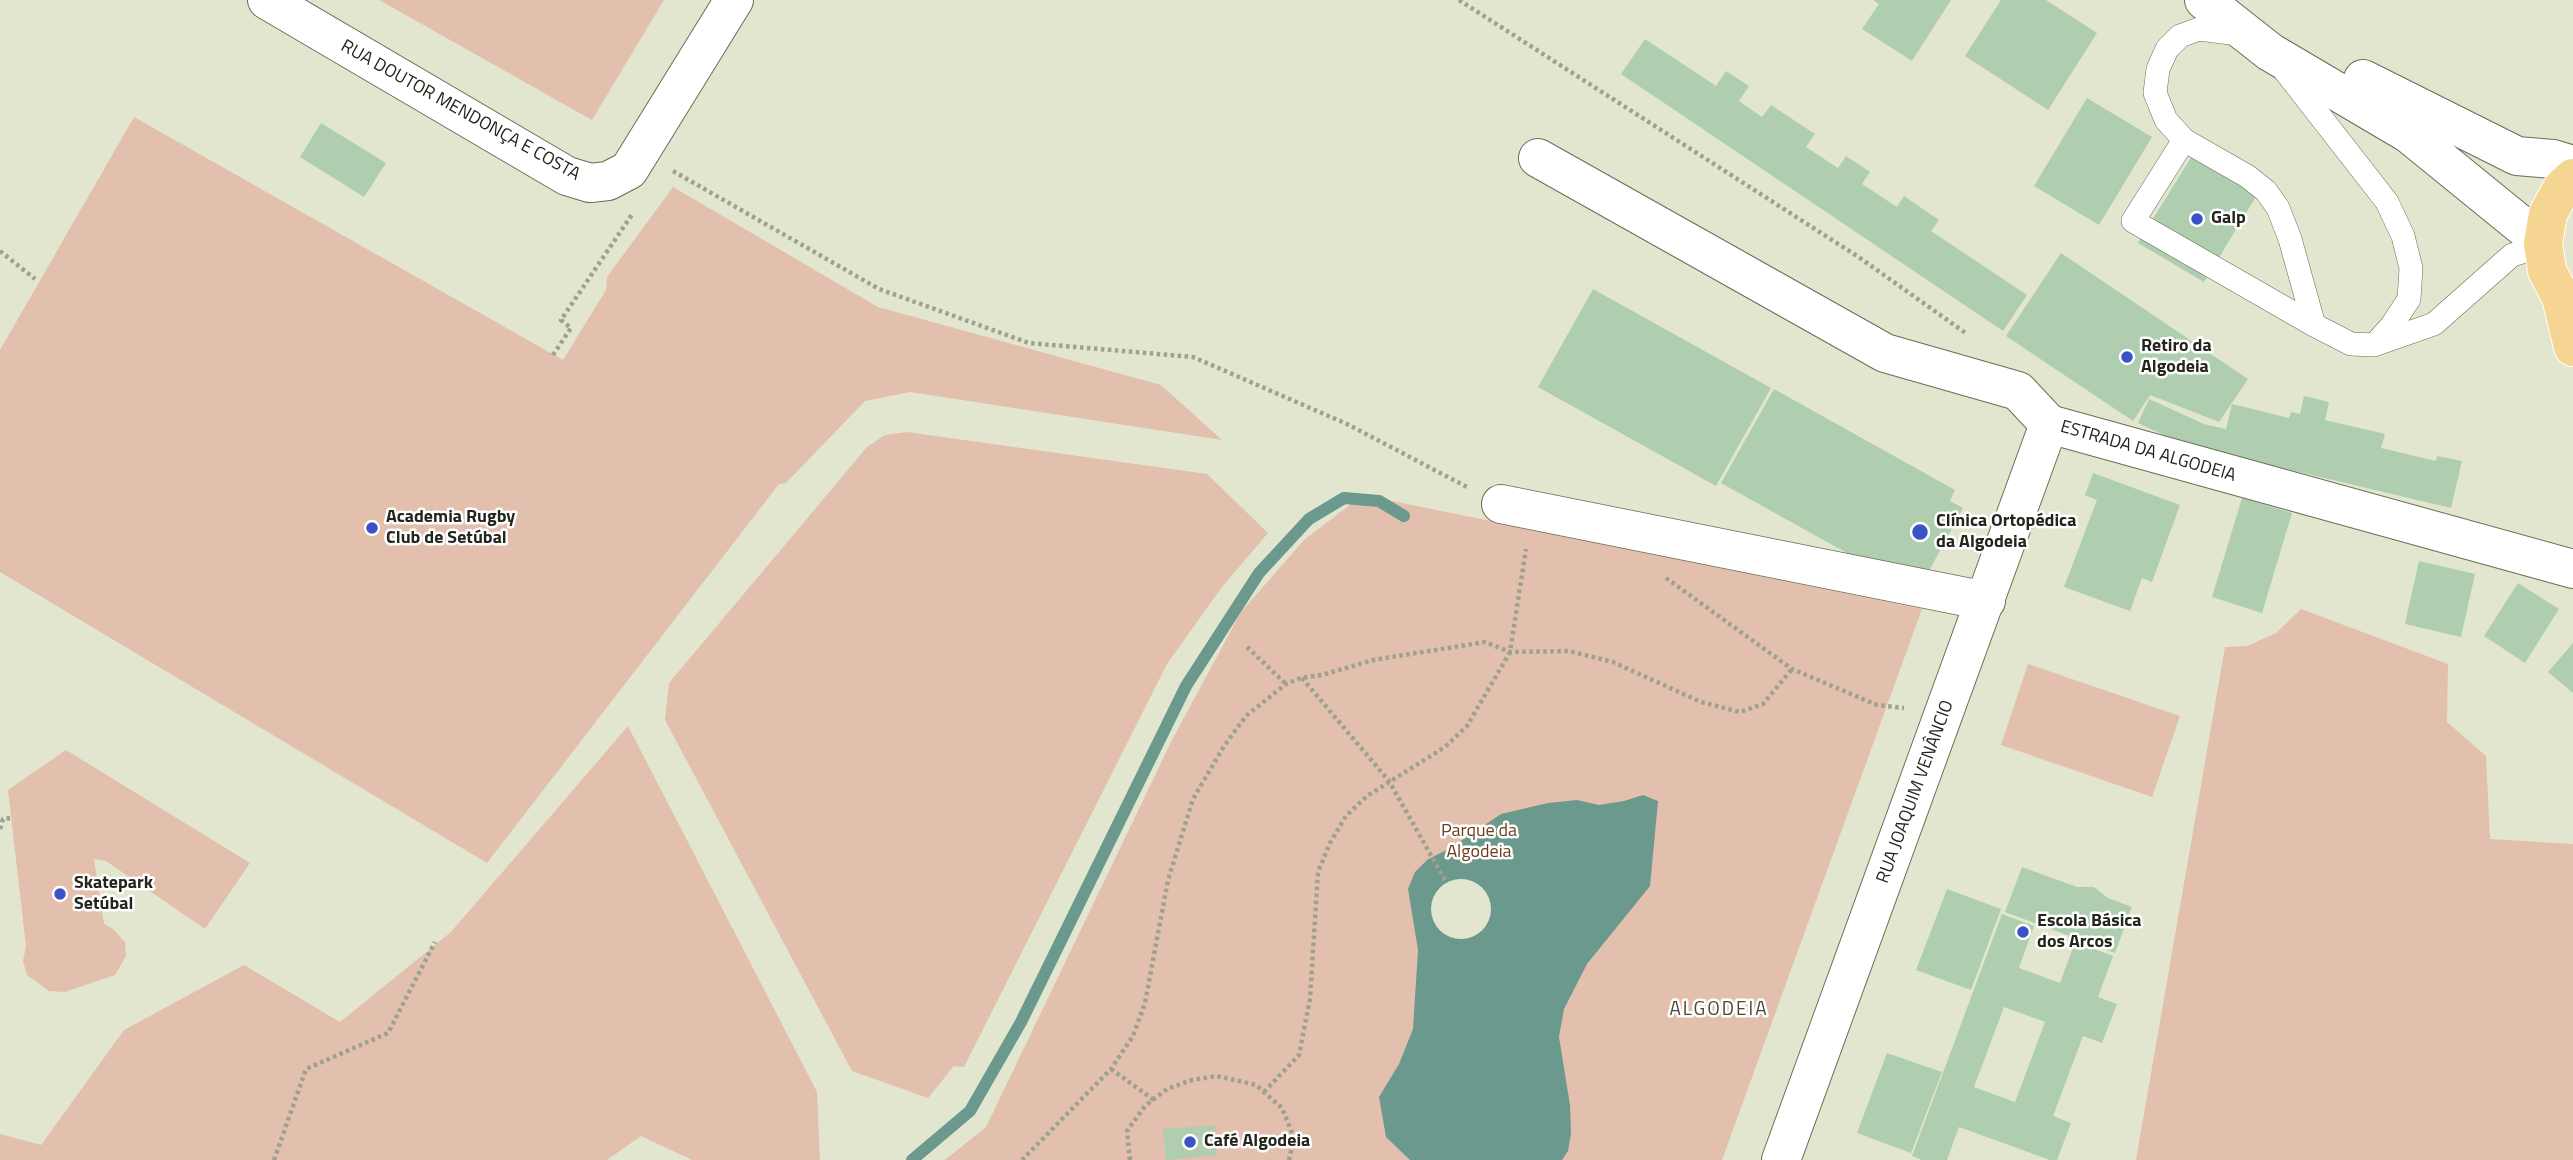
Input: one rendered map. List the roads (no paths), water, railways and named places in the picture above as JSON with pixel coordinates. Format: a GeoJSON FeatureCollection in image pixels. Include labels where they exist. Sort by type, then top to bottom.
{"type":"FeatureCollection","features":[{"type":"Feature","properties":{"kind":"main road"},"geometry":{"type":"LineString","coordinates":[[2573,178],[2562,188],[2548,214],[2543,244],[2547,271],[2567,302],[2573,347]]}},
{"type":"Feature","properties":{"kind":"street","name":"RUA DOUTOR MENDONÇA E COSTA"},"geometry":{"type":"LineString","coordinates":[[267,0],[567,176],[590,183],[608,181],[629,170],[734,0]]}},
{"type":"Feature","properties":{"kind":"street"},"geometry":{"type":"LineString","coordinates":[[2204,0],[2258,43],[2409,134],[2543,244]]}},
{"type":"Feature","properties":{"kind":"street"},"geometry":{"type":"LineString","coordinates":[[2210,0],[2517,156],[2553,159],[2573,165]]}},
{"type":"Feature","properties":{"kind":"street","name":"ESTRADA DA ALGODEIA"},"geometry":{"type":"LineString","coordinates":[[1538,158],[1885,353],[2018,391],[2049,424],[2573,569]]}},
{"type":"Feature","properties":{"kind":"street","name":"RUA JOAQUIM VENÂNCIO"},"geometry":{"type":"LineString","coordinates":[[1781,1160],[2049,424]]}},
{"type":"Feature","properties":{"kind":"street"},"geometry":{"type":"LineString","coordinates":[[1501,504],[1986,601]]}},
{"type":"Feature","properties":{"kind":"street"},"geometry":{"type":"LineString","coordinates":[[2525,557],[2556,555],[2573,543]]}},
{"type":"Feature","properties":{"kind":"lane"},"geometry":{"type":"LineString","coordinates":[[2314,325],[2290,239],[2278,208],[2266,191],[2247,176],[2184,140],[2166,120],[2155,93],[2158,69],[2167,49],[2180,36],[2199,29],[2258,43],[2387,202],[2403,236],[2411,268],[2409,299],[2392,325],[2374,345]]}},
{"type":"Feature","properties":{"kind":"lane"},"geometry":{"type":"LineString","coordinates":[[2184,140],[2133,221],[2351,344],[2374,345],[2434,324],[2512,255],[2543,244]]}},
{"type":"Feature","properties":{"kind":"water"},"geometry":{"type":"Polygon","coordinates":[[[1643,795],[1658,801],[1650,886],[1587,964],[1564,1009],[1559,1037],[1570,1105],[1571,1133],[1568,1151],[1562,1160],[1410,1160],[1386,1137],[1379,1097],[1399,1064],[1413,1029],[1418,950],[1408,889],[1415,872],[1427,860],[1452,847],[1501,814],[1548,803],[1577,800],[1599,805],[1643,795]]]}},
{"type":"Feature","properties":{"kind":"waterway"},"geometry":{"type":"LineString","coordinates":[[912,1160],[970,1111],[1021,1022],[1186,686],[1259,573],[1309,519],[1344,498],[1379,501],[1404,516]]}},
{"type":"Feature","properties":{"kind":"place","name":"Galp"},"geometry":{"type":"Point","coordinates":[2197,219]}},
{"type":"Feature","properties":{"kind":"place","name":"Retiro da Algodeia"},"geometry":{"type":"Point","coordinates":[2127,357]}},
{"type":"Feature","properties":{"kind":"place","name":"Academia Rugby Club de Setúbal"},"geometry":{"type":"Point","coordinates":[372,528]}},
{"type":"Feature","properties":{"kind":"place","name":"Clínica Ortopédica da Algodeia"},"geometry":{"type":"Point","coordinates":[1920,532]}},
{"type":"Feature","properties":{"kind":"place","name":"Skatepark Setúbal"},"geometry":{"type":"Point","coordinates":[60,894]}},
{"type":"Feature","properties":{"kind":"place","name":"Escola Básica dos Arcos"},"geometry":{"type":"Point","coordinates":[2023,932]}},
{"type":"Feature","properties":{"kind":"place","name":"Café Algodeia"},"geometry":{"type":"Point","coordinates":[1190,1142]}},
{"type":"Feature","properties":{"kind":"district","name":"ALGODEIA"},"geometry":{"type":"Point","coordinates":[1719,1010]}},
{"type":"Feature","properties":{"kind":"park label","name":"Parque da Algodeia"},"geometry":{"type":"Point","coordinates":[1479,842]}}]}
